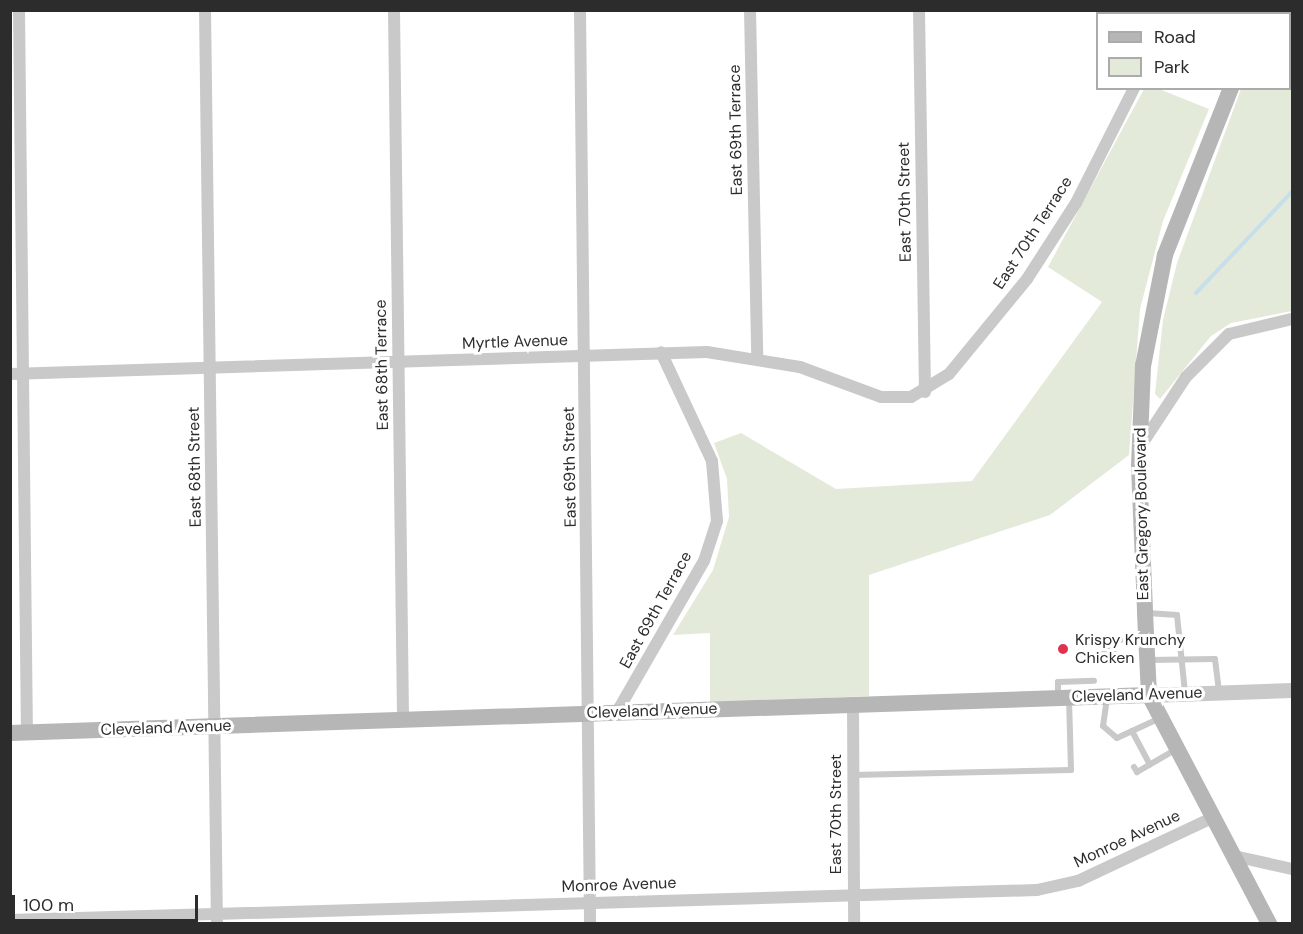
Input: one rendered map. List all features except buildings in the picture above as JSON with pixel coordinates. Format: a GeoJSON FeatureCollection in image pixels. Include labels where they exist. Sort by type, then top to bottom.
{"type":"FeatureCollection","features":[{"type":"Feature","properties":{"kind":"main road","name":"East Gregory Boulevard"},"geometry":{"type":"LineString","coordinates":[[1229,90],[1165,255],[1143,366],[1139,447],[1146,638],[1149,695],[1269,924]]}},
{"type":"Feature","properties":{"kind":"main road","name":"Cleveland Avenue"},"geometry":{"type":"LineString","coordinates":[[19,732],[1149,695]]}},
{"type":"Feature","properties":{"kind":"street"},"geometry":{"type":"LineString","coordinates":[[19,10],[24,374],[19,732]]}},
{"type":"Feature","properties":{"kind":"street","name":"East 68th Street"},"geometry":{"type":"LineString","coordinates":[[205,10],[216,918]]}},
{"type":"Feature","properties":{"kind":"street","name":"East 68th Terrace"},"geometry":{"type":"LineString","coordinates":[[394,10],[403,719]]}},
{"type":"Feature","properties":{"kind":"street","name":"East 69th Street"},"geometry":{"type":"LineString","coordinates":[[580,10],[590,713],[590,924]]}},
{"type":"Feature","properties":{"kind":"street","name":"East 69th Terrace"},"geometry":{"type":"LineString","coordinates":[[750,10],[758,357]]}},
{"type":"Feature","properties":{"kind":"street","name":"East 70th Street"},"geometry":{"type":"LineString","coordinates":[[919,10],[926,392]]}},
{"type":"Feature","properties":{"kind":"street","name":"East 70th Terrace"},"geometry":{"type":"LineString","coordinates":[[926,392],[949,374],[986,328],[1076,203],[1133,90]]}},
{"type":"Feature","properties":{"kind":"street"},"geometry":{"type":"LineString","coordinates":[[1139,447],[1186,377],[1229,334],[1293,319]]}},
{"type":"Feature","properties":{"kind":"street","name":"Myrtle Avenue"},"geometry":{"type":"LineString","coordinates":[[10,374],[398,363],[662,352],[758,357],[881,397],[926,392]]}},
{"type":"Feature","properties":{"kind":"street","name":"East 69th Terrace"},"geometry":{"type":"LineString","coordinates":[[617,712],[704,561],[717,521],[712,461],[662,352]]}},
{"type":"Feature","properties":{"kind":"street","name":"Cleveland Avenue"},"geometry":{"type":"LineString","coordinates":[[1149,695],[1293,690]]}},
{"type":"Feature","properties":{"kind":"street","name":"East 70th Street"},"geometry":{"type":"LineString","coordinates":[[853,705],[854,924]]}},
{"type":"Feature","properties":{"kind":"street","name":"Monroe Avenue"},"geometry":{"type":"LineString","coordinates":[[10,920],[216,918],[589,902],[853,895],[1061,886],[1214,817]]}},
{"type":"Feature","properties":{"kind":"street"},"geometry":{"type":"LineString","coordinates":[[1234,856],[1293,868]]}},
{"type":"Feature","properties":{"kind":"lane"},"geometry":{"type":"LineString","coordinates":[[1145,613],[1177,615],[1185,694]]}},
{"type":"Feature","properties":{"kind":"lane"},"geometry":{"type":"LineString","coordinates":[[1103,654],[1114,644],[1146,638]]}},
{"type":"Feature","properties":{"kind":"lane"},"geometry":{"type":"LineString","coordinates":[[1111,659],[1114,644]]}},
{"type":"Feature","properties":{"kind":"lane"},"geometry":{"type":"LineString","coordinates":[[1148,660],[1215,659],[1219,692]]}},
{"type":"Feature","properties":{"kind":"lane"},"geometry":{"type":"LineString","coordinates":[[853,775],[1071,770],[1064,698],[1058,682],[1085,679],[1094,681]]}},
{"type":"Feature","properties":{"kind":"lane"},"geometry":{"type":"LineString","coordinates":[[1107,698],[1103,726],[1119,741],[1132,731],[1161,718]]}},
{"type":"Feature","properties":{"kind":"lane"},"geometry":{"type":"LineString","coordinates":[[1132,731],[1150,765]]}},
{"type":"Feature","properties":{"kind":"lane"},"geometry":{"type":"LineString","coordinates":[[1134,767],[1137,772],[1178,749]]}},
{"type":"Feature","properties":{"kind":"green space"},"geometry":{"type":"Polygon","coordinates":[[[1257,11],[1292,11],[1292,311],[1231,323],[1211,336],[1160,399],[1155,394],[1163,320],[1177,263],[1241,90],[1291,90],[1291,12],[1257,11]]]}},
{"type":"Feature","properties":{"kind":"green space"},"geometry":{"type":"Polygon","coordinates":[[[1143,90],[1162,90],[1209,109],[1163,221],[1140,309],[1129,455],[1050,515],[869,575],[869,696],[710,703],[710,633],[673,635],[713,570],[729,517],[727,479],[714,443],[741,433],[836,489],[972,481],[1102,302],[1048,267],[1143,90]]]}},
{"type":"Feature","properties":{"kind":"waterway"},"geometry":{"type":"LineString","coordinates":[[1196,293],[1292,192]]}},
{"type":"Feature","properties":{"kind":"place","name":"Krispy Krunchy Chicken"},"geometry":{"type":"Point","coordinates":[1063,649]}}]}
